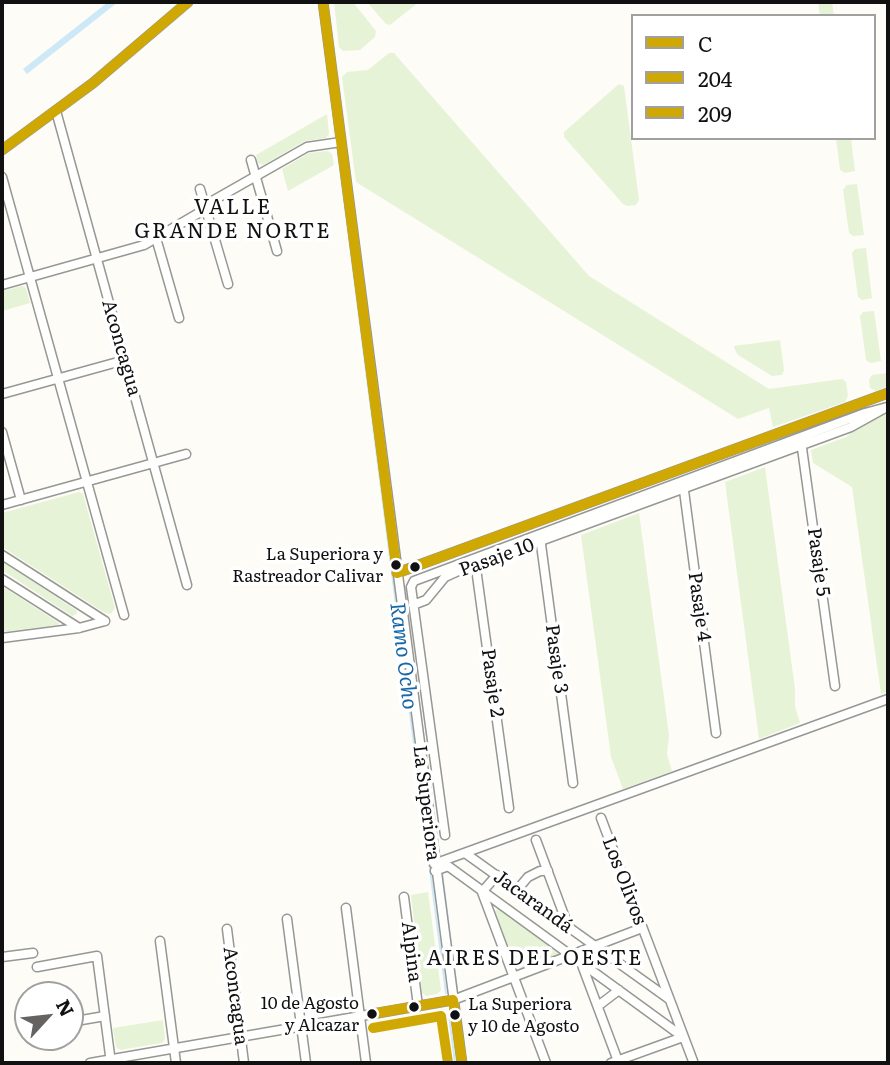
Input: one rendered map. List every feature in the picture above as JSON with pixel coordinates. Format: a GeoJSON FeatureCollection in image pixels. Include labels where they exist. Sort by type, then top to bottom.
{"type":"FeatureCollection","features":[{"type":"Feature","properties":{"kind":"street"},"geometry":{"type":"LineString","coordinates":[[2,150],[93,83],[188,2]]}},
{"type":"Feature","properties":{"kind":"street","name":"La Superiora"},"geometry":{"type":"LineString","coordinates":[[323,2],[461,1063]]}},
{"type":"Feature","properties":{"kind":"street","name":"Aconcagua"},"geometry":{"type":"LineString","coordinates":[[55,111],[187,585]]}},
{"type":"Feature","properties":{"kind":"street"},"geometry":{"type":"LineString","coordinates":[[2,285],[144,245],[307,147],[341,142]]}},
{"type":"Feature","properties":{"kind":"street"},"geometry":{"type":"LineString","coordinates":[[251,160],[277,251]]}},
{"type":"Feature","properties":{"kind":"street"},"geometry":{"type":"LineString","coordinates":[[2,177],[124,615]]}},
{"type":"Feature","properties":{"kind":"street"},"geometry":{"type":"LineString","coordinates":[[200,189],[228,285]]}},
{"type":"Feature","properties":{"kind":"street"},"geometry":{"type":"LineString","coordinates":[[156,238],[179,318]]}},
{"type":"Feature","properties":{"kind":"street"},"geometry":{"type":"LineString","coordinates":[[2,394],[125,360]]}},
{"type":"Feature","properties":{"kind":"street"},"geometry":{"type":"LineString","coordinates":[[397,573],[888,393]]}},
{"type":"Feature","properties":{"kind":"street","name":"Pasaje 10"},"geometry":{"type":"LineString","coordinates":[[475,561],[445,577],[426,600],[413,605],[411,587],[414,581],[802,442],[865,413],[888,407]]}},
{"type":"Feature","properties":{"kind":"street"},"geometry":{"type":"LineString","coordinates":[[2,432],[20,500]]}},
{"type":"Feature","properties":{"kind":"street","name":"Pasaje 5"},"geometry":{"type":"LineString","coordinates":[[802,442],[835,686]]}},
{"type":"Feature","properties":{"kind":"street"},"geometry":{"type":"LineString","coordinates":[[2,505],[186,454]]}},
{"type":"Feature","properties":{"kind":"street","name":"Pasaje 4"},"geometry":{"type":"LineString","coordinates":[[683,485],[716,733]]}},
{"type":"Feature","properties":{"kind":"street","name":"Pasaje 3"},"geometry":{"type":"LineString","coordinates":[[540,538],[573,783]]}},
{"type":"Feature","properties":{"kind":"street"},"geometry":{"type":"LineString","coordinates":[[2,555],[105,621],[79,628],[2,638]]}},
{"type":"Feature","properties":{"kind":"street","name":"Pasaje 2"},"geometry":{"type":"LineString","coordinates":[[475,561],[509,808]]}},
{"type":"Feature","properties":{"kind":"street"},"geometry":{"type":"LineString","coordinates":[[2,579],[79,628]]}},
{"type":"Feature","properties":{"kind":"street"},"geometry":{"type":"LineString","coordinates":[[413,605],[445,835]]}},
{"type":"Feature","properties":{"kind":"street"},"geometry":{"type":"LineString","coordinates":[[435,868],[465,853],[888,699]]}},
{"type":"Feature","properties":{"kind":"street","name":"Los Olivos"},"geometry":{"type":"LineString","coordinates":[[601,818],[693,1061]]}},
{"type":"Feature","properties":{"kind":"street"},"geometry":{"type":"LineString","coordinates":[[536,841],[568,927]]}},
{"type":"Feature","properties":{"kind":"street","name":"Jacarandá"},"geometry":{"type":"LineString","coordinates":[[465,853],[669,999]]}},
{"type":"Feature","properties":{"kind":"street","name":"Jacarandá"},"geometry":{"type":"LineString","coordinates":[[435,868],[448,866],[683,1037]]}},
{"type":"Feature","properties":{"kind":"street"},"geometry":{"type":"LineString","coordinates":[[517,890],[528,877],[540,871],[548,871]]}},
{"type":"Feature","properties":{"kind":"street"},"geometry":{"type":"LineString","coordinates":[[496,875],[482,892],[546,1063]]}},
{"type":"Feature","properties":{"kind":"street","name":"Alpina"},"geometry":{"type":"LineString","coordinates":[[404,897],[418,1006]]}},
{"type":"Feature","properties":{"kind":"street"},"geometry":{"type":"LineString","coordinates":[[346,908],[366,1063]]}},
{"type":"Feature","properties":{"kind":"street"},"geometry":{"type":"LineString","coordinates":[[287,919],[306,1063]]}},
{"type":"Feature","properties":{"kind":"street"},"geometry":{"type":"LineString","coordinates":[[90,1063],[111,1062],[453,1000],[642,928]]}},
{"type":"Feature","properties":{"kind":"street","name":"Aconcagua"},"geometry":{"type":"LineString","coordinates":[[227,929],[244,1063]]}},
{"type":"Feature","properties":{"kind":"street"},"geometry":{"type":"LineString","coordinates":[[160,941],[176,1063]]}},
{"type":"Feature","properties":{"kind":"street"},"geometry":{"type":"LineString","coordinates":[[2,957],[33,953]]}},
{"type":"Feature","properties":{"kind":"street"},"geometry":{"type":"LineString","coordinates":[[37,967],[97,956],[111,1062]]}},
{"type":"Feature","properties":{"kind":"street"},"geometry":{"type":"LineString","coordinates":[[582,964],[614,1062],[683,1037]]}},
{"type":"Feature","properties":{"kind":"street"},"geometry":{"type":"LineString","coordinates":[[597,1006],[619,990]]}},
{"type":"Feature","properties":{"kind":"street"},"geometry":{"type":"LineString","coordinates":[[84,1020],[105,1016]]}},
{"type":"Feature","properties":{"kind":"green space"},"geometry":{"type":"Polygon","coordinates":[[[334,2],[353,2],[376,31],[375,37],[360,50],[343,51],[339,47],[334,2]]]}},
{"type":"Feature","properties":{"kind":"green space"},"geometry":{"type":"Polygon","coordinates":[[[367,2],[419,2],[390,25],[386,24],[367,2]]]}},
{"type":"Feature","properties":{"kind":"green space"},"geometry":{"type":"Polygon","coordinates":[[[818,2],[832,2],[834,14],[820,14],[818,2]]]}},
{"type":"Feature","properties":{"kind":"green space"},"geometry":{"type":"Polygon","coordinates":[[[389,53],[394,53],[589,276],[769,389],[842,379],[846,382],[848,396],[845,402],[773,427],[769,408],[738,419],[356,182],[342,77],[347,72],[368,70],[389,53]]]}},
{"type":"Feature","properties":{"kind":"green space"},"geometry":{"type":"Polygon","coordinates":[[[619,84],[624,86],[639,200],[636,205],[623,204],[564,137],[564,132],[619,84]]]}},
{"type":"Feature","properties":{"kind":"green space"},"geometry":{"type":"Polygon","coordinates":[[[327,114],[329,134],[326,138],[305,141],[263,165],[258,163],[256,155],[327,114]]]}},
{"type":"Feature","properties":{"kind":"green space"},"geometry":{"type":"Polygon","coordinates":[[[836,140],[851,140],[855,171],[845,173],[840,170],[836,140]]]}},
{"type":"Feature","properties":{"kind":"green space"},"geometry":{"type":"Polygon","coordinates":[[[328,151],[332,154],[334,165],[288,191],[282,169],[309,153],[328,151]]]}},
{"type":"Feature","properties":{"kind":"green space"},"geometry":{"type":"Polygon","coordinates":[[[857,184],[864,235],[853,236],[849,233],[843,190],[847,185],[857,184]]]}},
{"type":"Feature","properties":{"kind":"green space"},"geometry":{"type":"Polygon","coordinates":[[[866,248],[872,298],[862,300],[858,297],[852,253],[855,249],[866,248]]]}},
{"type":"Feature","properties":{"kind":"green space"},"geometry":{"type":"Polygon","coordinates":[[[22,286],[26,288],[30,303],[2,311],[2,291],[22,286]]]}},
{"type":"Feature","properties":{"kind":"green space"},"geometry":{"type":"Polygon","coordinates":[[[874,311],[881,361],[870,363],[866,360],[860,316],[863,312],[874,311]]]}},
{"type":"Feature","properties":{"kind":"green space"},"geometry":{"type":"Polygon","coordinates":[[[780,340],[784,370],[782,375],[772,376],[738,355],[734,346],[780,340]]]}},
{"type":"Feature","properties":{"kind":"green space"},"geometry":{"type":"Polygon","coordinates":[[[888,373],[888,386],[876,391],[870,388],[869,380],[872,375],[888,373]]]}},
{"type":"Feature","properties":{"kind":"green space"},"geometry":{"type":"Polygon","coordinates":[[[888,410],[888,691],[881,694],[852,487],[813,463],[811,450],[846,437],[874,416],[888,410]]]}},
{"type":"Feature","properties":{"kind":"green space"},"geometry":{"type":"Polygon","coordinates":[[[765,467],[795,689],[795,706],[800,723],[759,739],[725,482],[765,467]]]}},
{"type":"Feature","properties":{"kind":"green space"},"geometry":{"type":"Polygon","coordinates":[[[79,492],[83,494],[115,608],[111,614],[105,613],[2,547],[2,513],[79,492]]]}},
{"type":"Feature","properties":{"kind":"green space"},"geometry":{"type":"Polygon","coordinates":[[[639,513],[669,735],[667,754],[672,771],[623,789],[611,757],[581,535],[639,513]]]}},
{"type":"Feature","properties":{"kind":"green space"},"geometry":{"type":"Polygon","coordinates":[[[2,561],[76,610],[77,614],[72,616],[2,570],[2,561]]]}},
{"type":"Feature","properties":{"kind":"green space"},"geometry":{"type":"Polygon","coordinates":[[[2,586],[59,623],[58,625],[2,632],[2,586]]]}},
{"type":"Feature","properties":{"kind":"green space"},"geometry":{"type":"Polygon","coordinates":[[[428,892],[441,990],[437,994],[426,996],[422,993],[411,895],[428,892]]]}},
{"type":"Feature","properties":{"kind":"green space"},"geometry":{"type":"Polygon","coordinates":[[[498,908],[559,952],[557,957],[523,970],[514,966],[495,911],[498,908]]]}},
{"type":"Feature","properties":{"kind":"green space"},"geometry":{"type":"Polygon","coordinates":[[[163,1020],[165,1039],[162,1043],[120,1050],[116,1047],[113,1028],[163,1020]]]}},
{"type":"Feature","properties":{"kind":"water"},"geometry":{"type":"Polygon","coordinates":[[[108,2],[118,2],[27,74],[23,69],[108,2]]]}},
{"type":"Feature","properties":{"kind":"waterway","name":"Ramo Ocho"},"geometry":{"type":"LineString","coordinates":[[319,2],[336,133]]}},
{"type":"Feature","properties":{"kind":"waterway"},"geometry":{"type":"LineString","coordinates":[[329,14],[334,52]]}},
{"type":"Feature","properties":{"kind":"waterway"},"geometry":{"type":"LineString","coordinates":[[337,75],[361,265]]}},
{"type":"Feature","properties":{"kind":"waterway","name":"Ramo Ocho"},"geometry":{"type":"LineString","coordinates":[[338,153],[446,993]]}},
{"type":"Feature","properties":{"kind":"waterway"},"geometry":{"type":"LineString","coordinates":[[442,872],[457,990]]}},
{"type":"Feature","properties":{"kind":"waterway"},"geometry":{"type":"LineString","coordinates":[[459,1007],[466,1063]]}},
{"type":"Feature","properties":{"kind":"waterway","name":"Ramo Ocho"},"geometry":{"type":"LineString","coordinates":[[449,1014],[455,1063]]}},
{"type":"Feature","properties":{"kind":"transit line","name":"C"},"geometry":{"type":"LineString","coordinates":[[2,150],[93,83],[188,2]]}},
{"type":"Feature","properties":{"kind":"transit line","name":"C"},"geometry":{"type":"LineString","coordinates":[[323,2],[397,573],[888,393]]}},
{"type":"Feature","properties":{"kind":"transit line","name":"204"},"geometry":{"type":"LineString","coordinates":[[371,1014],[453,1000],[462,1063]]}},
{"type":"Feature","properties":{"kind":"transit line","name":"209"},"geometry":{"type":"LineString","coordinates":[[373,1028],[441,1016],[448,1063]]}},
{"type":"Feature","properties":{"kind":"place","name":"La Superiora y Rastreador Calivar"},"geometry":{"type":"Point","coordinates":[396,565]}},
{"type":"Feature","properties":{"kind":"place","name":"10 de Agosto y Alcazar"},"geometry":{"type":"Point","coordinates":[372,1014]}},
{"type":"Feature","properties":{"kind":"place","name":"La Superiora y 10 de Agosto"},"geometry":{"type":"Point","coordinates":[455,1015]}},
{"type":"Feature","properties":{"kind":"district","name":"VALLE GRANDE NORTE"},"geometry":{"type":"Point","coordinates":[233,220]}},
{"type":"Feature","properties":{"kind":"district","name":"AIRES DEL OESTE"},"geometry":{"type":"Point","coordinates":[535,959]}}]}
